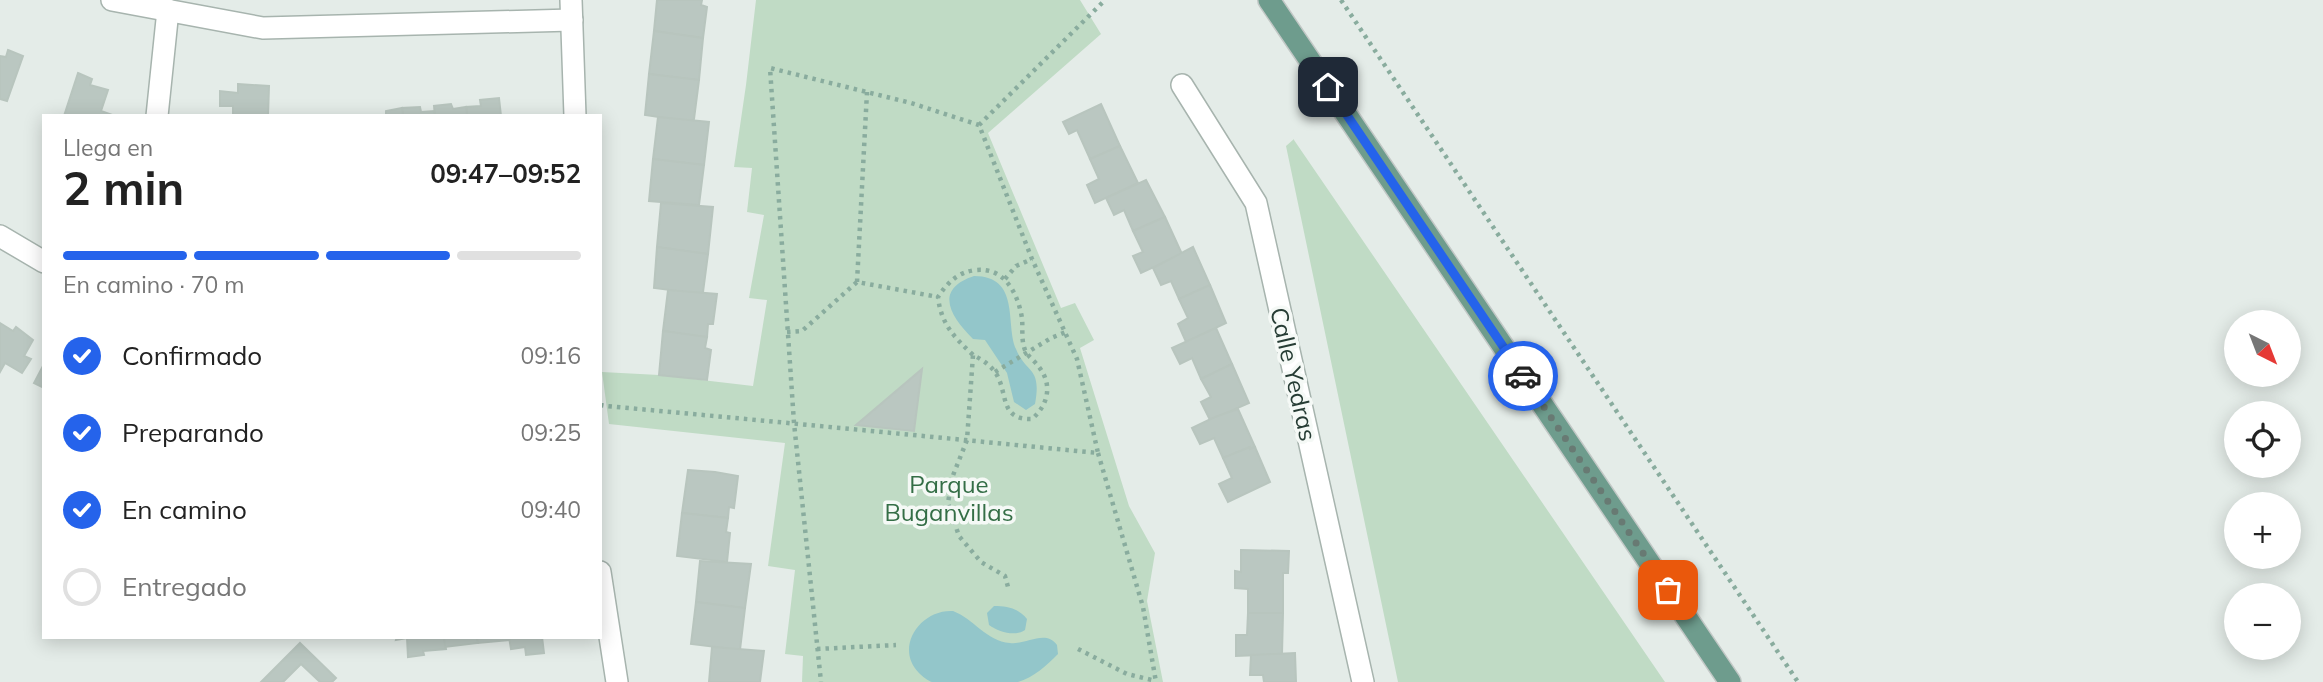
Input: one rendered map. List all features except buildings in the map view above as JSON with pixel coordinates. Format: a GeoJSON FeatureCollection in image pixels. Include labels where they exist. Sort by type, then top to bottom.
{"type":"FeatureCollection","features":[{"type":"Feature","properties":{"kind":"main road"},"geometry":{"type":"LineString","coordinates":[[1269,0],[1730,682]]}},
{"type":"Feature","properties":{"kind":"street"},"geometry":{"type":"LineString","coordinates":[[113,0],[263,28],[571,10],[575,114]]}},
{"type":"Feature","properties":{"kind":"street"},"geometry":{"type":"LineString","coordinates":[[157,114],[168,10]]}},
{"type":"Feature","properties":{"kind":"street","name":"Calle Yedras"},"geometry":{"type":"LineString","coordinates":[[1182,85],[1256,203],[1363,682]]}},
{"type":"Feature","properties":{"kind":"street"},"geometry":{"type":"LineString","coordinates":[[0,236],[42,261]]}},
{"type":"Feature","properties":{"kind":"street"},"geometry":{"type":"LineString","coordinates":[[602,585],[617,682]]}},
{"type":"Feature","properties":{"kind":"path"},"geometry":{"type":"LineString","coordinates":[[979,125],[1105,0]]}},
{"type":"Feature","properties":{"kind":"path"},"geometry":{"type":"LineString","coordinates":[[1341,0],[1798,682]]}},
{"type":"Feature","properties":{"kind":"path"},"geometry":{"type":"LineString","coordinates":[[821,682],[794,424],[770,68],[911,103],[979,125]]}},
{"type":"Feature","properties":{"kind":"path"},"geometry":{"type":"LineString","coordinates":[[787,332],[802,331],[857,282],[867,92]]}},
{"type":"Feature","properties":{"kind":"path"},"geometry":{"type":"LineString","coordinates":[[979,125],[1032,259],[1077,359],[1098,453],[1143,607],[1156,682],[1128,674],[1078,649]]}},
{"type":"Feature","properties":{"kind":"path"},"geometry":{"type":"LineString","coordinates":[[1005,278],[1016,266],[1032,259]]}},
{"type":"Feature","properties":{"kind":"path"},"geometry":{"type":"LineString","coordinates":[[986,269],[1005,278],[1016,295],[1024,354],[1040,369],[1046,381],[1047,397],[1041,411],[1032,419],[1020,419],[1011,413],[997,370],[973,355],[952,335],[943,321],[938,297],[947,284],[964,271],[986,269]]}},
{"type":"Feature","properties":{"kind":"path"},"geometry":{"type":"LineString","coordinates":[[857,282],[938,297]]}},
{"type":"Feature","properties":{"kind":"path"},"geometry":{"type":"LineString","coordinates":[[997,370],[1066,332]]}},
{"type":"Feature","properties":{"kind":"path"},"geometry":{"type":"LineString","coordinates":[[973,355],[967,440],[952,478],[948,503],[959,536],[981,562],[1005,576],[1008,587]]}},
{"type":"Feature","properties":{"kind":"path"},"geometry":{"type":"LineString","coordinates":[[602,405],[1098,453]]}},
{"type":"Feature","properties":{"kind":"path"},"geometry":{"type":"LineString","coordinates":[[817,649],[896,645]]}},
{"type":"Feature","properties":{"kind":"green space","name":"Parque Buganvillas"},"geometry":{"type":"Polygon","coordinates":[[[756,0],[1080,0],[1101,34],[988,133],[1061,308],[1075,303],[1094,340],[1080,348],[1129,506],[1155,553],[1147,601],[1163,682],[802,682],[803,656],[785,654],[795,570],[768,566],[785,443],[609,424],[602,372],[659,375],[753,386],[767,300],[749,298],[764,215],[747,212],[752,168],[734,167],[756,0]]]}},
{"type":"Feature","properties":{"kind":"green space"},"geometry":{"type":"Polygon","coordinates":[[[1294,139],[1665,682],[1398,682],[1286,146],[1294,139]]]}},
{"type":"Feature","properties":{"kind":"water"},"geometry":{"type":"Polygon","coordinates":[[[974,276],[989,278],[999,284],[1005,293],[1016,349],[1035,376],[1035,404],[1026,410],[1014,402],[1007,373],[985,340],[973,339],[953,314],[950,297],[953,289],[974,276]]]}},
{"type":"Feature","properties":{"kind":"water"},"geometry":{"type":"Polygon","coordinates":[[[994,606],[1008,607],[1020,612],[1027,619],[1025,630],[1007,633],[989,625],[987,613],[994,606]]]}},
{"type":"Feature","properties":{"kind":"water"},"geometry":{"type":"Polygon","coordinates":[[[953,611],[1002,641],[1016,643],[1041,638],[1052,640],[1057,645],[1058,654],[1034,674],[1018,682],[932,682],[919,673],[912,663],[910,642],[914,632],[930,616],[953,611]]]}},
{"type":"Feature","properties":{"kind":"way so far"},"geometry":{"type":"LineString","coordinates":[[1523,376],[1668,590]]}},
{"type":"Feature","properties":{"kind":"route"},"geometry":{"type":"LineString","coordinates":[[1328,87],[1523,376]]}}]}
